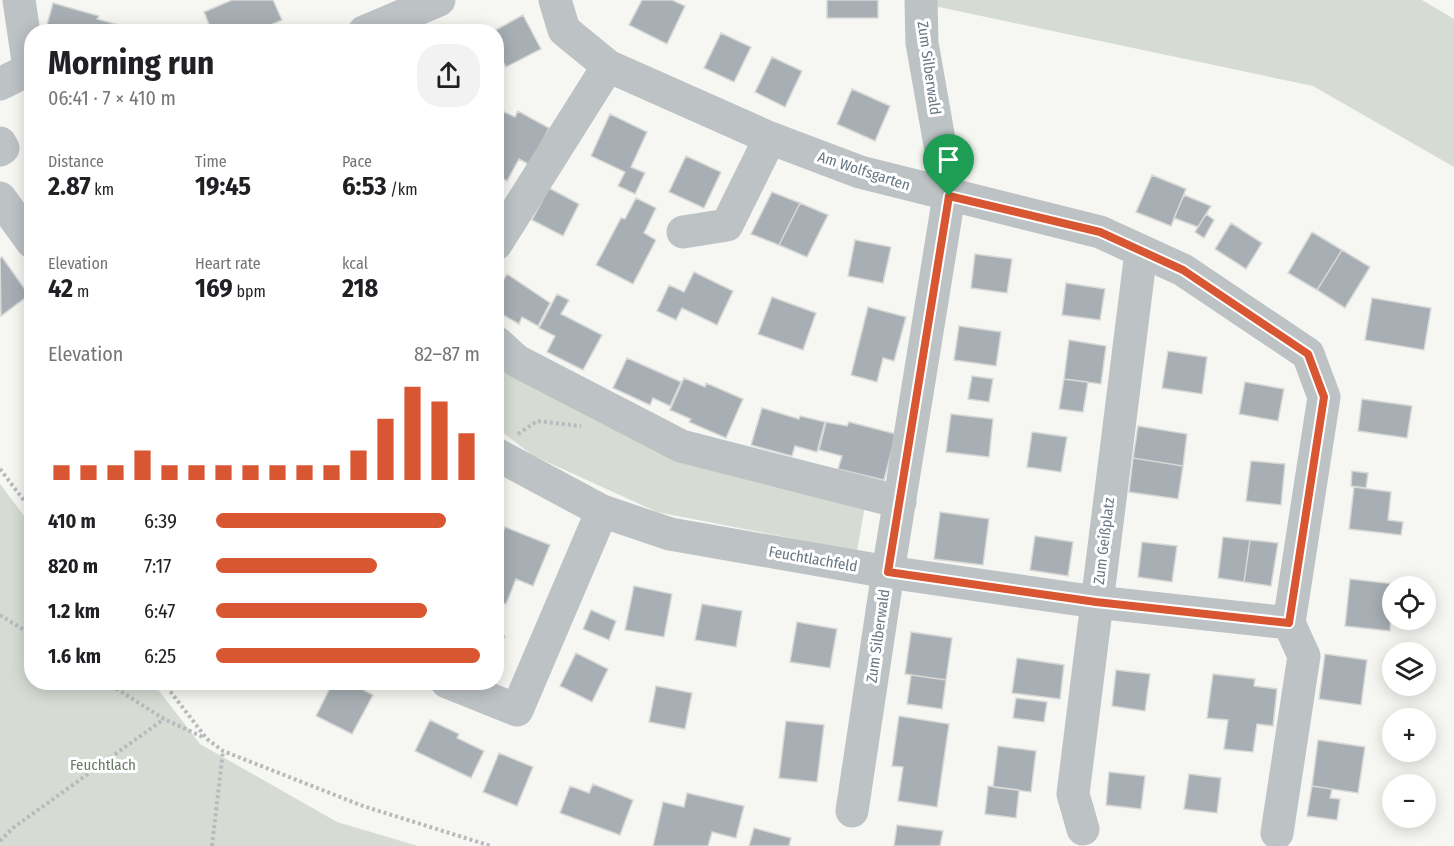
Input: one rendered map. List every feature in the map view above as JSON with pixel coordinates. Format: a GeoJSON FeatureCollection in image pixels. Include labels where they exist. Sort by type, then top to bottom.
{"type":"FeatureCollection","features":[{"type":"Feature","properties":{"kind":"street"},"geometry":{"type":"LineString","coordinates":[[19,0],[24,31]]}},
{"type":"Feature","properties":{"kind":"street"},"geometry":{"type":"LineString","coordinates":[[383,24],[439,0]]}},
{"type":"Feature","properties":{"kind":"street","name":"Am Wolfsgarten"},"geometry":{"type":"LineString","coordinates":[[555,0],[564,30],[608,66],[770,138],[860,172],[1100,232],[1183,270],[1308,354],[1324,397],[1289,623]]}},
{"type":"Feature","properties":{"kind":"street","name":"Zum Silberwald"},"geometry":{"type":"LineString","coordinates":[[852,811],[949,196],[922,43],[921,0]]}},
{"type":"Feature","properties":{"kind":"street"},"geometry":{"type":"LineString","coordinates":[[504,230],[608,66]]}},
{"type":"Feature","properties":{"kind":"street"},"geometry":{"type":"LineString","coordinates":[[0,84],[24,71]]}},
{"type":"Feature","properties":{"kind":"street"},"geometry":{"type":"LineString","coordinates":[[683,232],[727,225],[770,138]]}},
{"type":"Feature","properties":{"kind":"street"},"geometry":{"type":"LineString","coordinates":[[0,143],[3,148],[0,150]]}},
{"type":"Feature","properties":{"kind":"street"},"geometry":{"type":"LineString","coordinates":[[0,198],[24,231]]}},
{"type":"Feature","properties":{"kind":"street","name":"Zum Geißplatz"},"geometry":{"type":"LineString","coordinates":[[1083,829],[1073,794],[1141,252]]}},
{"type":"Feature","properties":{"kind":"street"},"geometry":{"type":"LineString","coordinates":[[504,349],[517,361],[681,446],[900,502]]}},
{"type":"Feature","properties":{"kind":"street","name":"Feuchtlachfeld"},"geometry":{"type":"LineString","coordinates":[[504,459],[602,511],[670,534],[888,572],[1096,602],[1289,623]]}},
{"type":"Feature","properties":{"kind":"street"},"geometry":{"type":"LineString","coordinates":[[467,690],[518,710],[602,511]]}},
{"type":"Feature","properties":{"kind":"street"},"geometry":{"type":"LineString","coordinates":[[1277,833],[1304,656],[1289,623]]}},
{"type":"Feature","properties":{"kind":"path"},"geometry":{"type":"LineString","coordinates":[[504,450],[521,430],[537,421],[576,427],[593,424],[605,406]]}},
{"type":"Feature","properties":{"kind":"path"},"geometry":{"type":"LineString","coordinates":[[0,469],[24,500]]}},
{"type":"Feature","properties":{"kind":"path"},"geometry":{"type":"LineString","coordinates":[[0,615],[24,630]]}},
{"type":"Feature","properties":{"kind":"path"},"geometry":{"type":"LineString","coordinates":[[119,690],[164,719],[207,739]]}},
{"type":"Feature","properties":{"kind":"path"},"geometry":{"type":"LineString","coordinates":[[169,690],[207,739],[222,751],[363,806],[491,846]]}},
{"type":"Feature","properties":{"kind":"path"},"geometry":{"type":"LineString","coordinates":[[0,841],[13,828],[164,719]]}},
{"type":"Feature","properties":{"kind":"path"},"geometry":{"type":"LineString","coordinates":[[212,846],[222,751]]}},
{"type":"Feature","properties":{"kind":"green space"},"geometry":{"type":"Polygon","coordinates":[[[933,0],[1422,0],[1454,19],[1454,167],[1313,86],[934,6],[933,0]]]}},
{"type":"Feature","properties":{"kind":"green space"},"geometry":{"type":"Polygon","coordinates":[[[504,354],[865,505],[857,551],[657,512],[532,455],[504,433],[504,354]]]}},
{"type":"Feature","properties":{"kind":"green space","name":"Feuchtlach"},"geometry":{"type":"Polygon","coordinates":[[[0,484],[24,516],[24,690],[158,690],[200,744],[337,822],[418,846],[0,846],[0,484]]]}},
{"type":"Feature","properties":{"kind":"building"},"geometry":{"type":"Polygon","coordinates":[[[232,0],[273,0],[282,20],[273,24],[209,24],[204,12],[232,0]]]}},
{"type":"Feature","properties":{"kind":"building"},"geometry":{"type":"Polygon","coordinates":[[[642,0],[672,0],[685,6],[667,44],[629,25],[642,0]]]}},
{"type":"Feature","properties":{"kind":"building"},"geometry":{"type":"Polygon","coordinates":[[[827,0],[878,0],[878,18],[827,18],[827,0]]]}},
{"type":"Feature","properties":{"kind":"building"},"geometry":{"type":"Polygon","coordinates":[[[53,3],[99,16],[97,19],[115,24],[47,24],[53,3]]]}},
{"type":"Feature","properties":{"kind":"building"},"geometry":{"type":"Polygon","coordinates":[[[523,15],[541,49],[506,67],[504,64],[504,25],[523,15]]]}},
{"type":"Feature","properties":{"kind":"building"},"geometry":{"type":"Polygon","coordinates":[[[721,33],[751,47],[734,82],[704,68],[721,33]]]}},
{"type":"Feature","properties":{"kind":"building"},"geometry":{"type":"Polygon","coordinates":[[[772,57],[802,71],[785,107],[755,92],[772,57]]]}},
{"type":"Feature","properties":{"kind":"building"},"geometry":{"type":"Polygon","coordinates":[[[852,89],[890,106],[875,141],[837,124],[852,89]]]}},
{"type":"Feature","properties":{"kind":"building"},"geometry":{"type":"Polygon","coordinates":[[[518,111],[549,128],[530,165],[519,159],[507,181],[504,179],[504,112],[515,117],[518,111]]]}},
{"type":"Feature","properties":{"kind":"building"},"geometry":{"type":"Polygon","coordinates":[[[610,114],[647,132],[631,167],[645,173],[635,194],[618,186],[625,172],[591,156],[610,114]]]}},
{"type":"Feature","properties":{"kind":"building"},"geometry":{"type":"Polygon","coordinates":[[[686,156],[721,172],[704,208],[669,192],[686,156]]]}},
{"type":"Feature","properties":{"kind":"building"},"geometry":{"type":"Polygon","coordinates":[[[1152,175],[1186,189],[1171,226],[1136,212],[1152,175]]]}},
{"type":"Feature","properties":{"kind":"building"},"geometry":{"type":"Polygon","coordinates":[[[549,188],[579,204],[563,236],[532,220],[549,188]]]}},
{"type":"Feature","properties":{"kind":"building"},"geometry":{"type":"Polygon","coordinates":[[[772,192],[800,203],[779,245],[751,234],[772,192]]]}},
{"type":"Feature","properties":{"kind":"building"},"geometry":{"type":"Polygon","coordinates":[[[1184,195],[1211,206],[1198,227],[1174,218],[1184,195]]]}},
{"type":"Feature","properties":{"kind":"building"},"geometry":{"type":"Polygon","coordinates":[[[636,198],[656,208],[644,233],[656,240],[633,284],[596,265],[621,218],[625,219],[636,198]]]}},
{"type":"Feature","properties":{"kind":"building"},"geometry":{"type":"Polygon","coordinates":[[[800,203],[828,215],[807,257],[779,245],[800,203]]]}},
{"type":"Feature","properties":{"kind":"building"},"geometry":{"type":"Polygon","coordinates":[[[1206,214],[1214,220],[1204,238],[1195,232],[1206,214]]]}},
{"type":"Feature","properties":{"kind":"building"},"geometry":{"type":"Polygon","coordinates":[[[1231,223],[1262,243],[1246,269],[1215,249],[1231,223]]]}},
{"type":"Feature","properties":{"kind":"building"},"geometry":{"type":"Polygon","coordinates":[[[1312,232],[1342,250],[1317,290],[1288,273],[1312,232]]]}},
{"type":"Feature","properties":{"kind":"building"},"geometry":{"type":"Polygon","coordinates":[[[855,240],[891,247],[883,283],[848,276],[855,240]]]}},
{"type":"Feature","properties":{"kind":"building"},"geometry":{"type":"Polygon","coordinates":[[[1342,250],[1370,267],[1345,308],[1317,290],[1342,250]]]}},
{"type":"Feature","properties":{"kind":"building"},"geometry":{"type":"Polygon","coordinates":[[[975,254],[1012,259],[1007,293],[971,288],[975,254]]]}},
{"type":"Feature","properties":{"kind":"building"},"geometry":{"type":"Polygon","coordinates":[[[2,257],[24,288],[24,299],[1,316],[0,258],[2,257]]]}},
{"type":"Feature","properties":{"kind":"building"},"geometry":{"type":"Polygon","coordinates":[[[694,272],[733,291],[717,325],[682,308],[676,320],[657,311],[669,285],[684,292],[694,272]]]}},
{"type":"Feature","properties":{"kind":"building"},"geometry":{"type":"Polygon","coordinates":[[[507,274],[550,303],[538,326],[522,317],[519,324],[504,316],[504,279],[507,274]]]}},
{"type":"Feature","properties":{"kind":"building"},"geometry":{"type":"Polygon","coordinates":[[[1066,283],[1105,289],[1100,320],[1062,315],[1066,283]]]}},
{"type":"Feature","properties":{"kind":"building"},"geometry":{"type":"Polygon","coordinates":[[[557,294],[569,300],[561,314],[602,335],[583,370],[547,352],[555,336],[539,328],[557,294]]]}},
{"type":"Feature","properties":{"kind":"building"},"geometry":{"type":"Polygon","coordinates":[[[772,297],[816,313],[803,350],[758,334],[772,297]]]}},
{"type":"Feature","properties":{"kind":"building"},"geometry":{"type":"Polygon","coordinates":[[[1372,298],[1431,308],[1424,350],[1365,340],[1372,298]]]}},
{"type":"Feature","properties":{"kind":"building"},"geometry":{"type":"Polygon","coordinates":[[[868,307],[906,317],[894,361],[883,358],[877,382],[851,375],[868,307]]]}},
{"type":"Feature","properties":{"kind":"building"},"geometry":{"type":"Polygon","coordinates":[[[959,326],[1001,332],[996,366],[954,360],[959,326]]]}},
{"type":"Feature","properties":{"kind":"building"},"geometry":{"type":"Polygon","coordinates":[[[1069,340],[1106,346],[1101,384],[1064,379],[1069,340]]]}},
{"type":"Feature","properties":{"kind":"building"},"geometry":{"type":"Polygon","coordinates":[[[1168,351],[1207,357],[1202,394],[1162,388],[1168,351]]]}},
{"type":"Feature","properties":{"kind":"building"},"geometry":{"type":"Polygon","coordinates":[[[627,358],[681,382],[670,406],[653,398],[650,405],[613,388],[627,358]]]}},
{"type":"Feature","properties":{"kind":"building"},"geometry":{"type":"Polygon","coordinates":[[[972,376],[993,379],[989,402],[968,399],[972,376]]]}},
{"type":"Feature","properties":{"kind":"building"},"geometry":{"type":"Polygon","coordinates":[[[684,378],[705,387],[706,383],[743,399],[726,438],[689,422],[691,419],[670,410],[684,378]]]}},
{"type":"Feature","properties":{"kind":"building"},"geometry":{"type":"Polygon","coordinates":[[[1064,379],[1088,382],[1083,412],[1059,409],[1064,379]]]}},
{"type":"Feature","properties":{"kind":"building"},"geometry":{"type":"Polygon","coordinates":[[[1245,382],[1284,389],[1278,421],[1239,414],[1245,382]]]}},
{"type":"Feature","properties":{"kind":"building"},"geometry":{"type":"Polygon","coordinates":[[[1362,399],[1412,406],[1407,438],[1358,431],[1362,399]]]}},
{"type":"Feature","properties":{"kind":"building"},"geometry":{"type":"Polygon","coordinates":[[[762,408],[799,419],[800,416],[825,422],[817,452],[795,446],[792,456],[751,445],[762,408]]]}},
{"type":"Feature","properties":{"kind":"building"},"geometry":{"type":"Polygon","coordinates":[[[951,414],[993,419],[989,457],[946,452],[951,414]]]}},
{"type":"Feature","properties":{"kind":"building"},"geometry":{"type":"Polygon","coordinates":[[[826,422],[847,426],[849,422],[896,434],[884,480],[838,469],[842,456],[819,450],[826,422]]]}},
{"type":"Feature","properties":{"kind":"building"},"geometry":{"type":"Polygon","coordinates":[[[1138,426],[1187,434],[1183,466],[1133,458],[1138,426]]]}},
{"type":"Feature","properties":{"kind":"building"},"geometry":{"type":"Polygon","coordinates":[[[1032,432],[1067,437],[1061,472],[1027,467],[1032,432]]]}},
{"type":"Feature","properties":{"kind":"building"},"geometry":{"type":"Polygon","coordinates":[[[1133,458],[1183,466],[1178,499],[1129,492],[1133,458]]]}},
{"type":"Feature","properties":{"kind":"building"},"geometry":{"type":"Polygon","coordinates":[[[1251,461],[1285,464],[1281,505],[1246,501],[1251,461]]]}},
{"type":"Feature","properties":{"kind":"building"},"geometry":{"type":"Polygon","coordinates":[[[1352,471],[1368,473],[1366,488],[1351,486],[1352,471]]]}},
{"type":"Feature","properties":{"kind":"building"},"geometry":{"type":"Polygon","coordinates":[[[1354,487],[1391,492],[1388,520],[1403,522],[1401,535],[1349,529],[1354,487]]]}},
{"type":"Feature","properties":{"kind":"building"},"geometry":{"type":"Polygon","coordinates":[[[940,512],[989,519],[983,565],[934,559],[940,512]]]}},
{"type":"Feature","properties":{"kind":"building"},"geometry":{"type":"Polygon","coordinates":[[[505,527],[550,545],[533,586],[516,579],[506,604],[504,603],[505,527]]]}},
{"type":"Feature","properties":{"kind":"building"},"geometry":{"type":"Polygon","coordinates":[[[1035,536],[1073,542],[1068,576],[1030,570],[1035,536]]]}},
{"type":"Feature","properties":{"kind":"building"},"geometry":{"type":"Polygon","coordinates":[[[1223,537],[1250,540],[1244,582],[1218,578],[1223,537]]]}},
{"type":"Feature","properties":{"kind":"building"},"geometry":{"type":"Polygon","coordinates":[[[1250,540],[1278,543],[1271,586],[1244,582],[1250,540]]]}},
{"type":"Feature","properties":{"kind":"building"},"geometry":{"type":"Polygon","coordinates":[[[1142,542],[1177,546],[1172,582],[1138,577],[1142,542]]]}},
{"type":"Feature","properties":{"kind":"building"},"geometry":{"type":"Polygon","coordinates":[[[1350,579],[1382,583],[1382,630],[1390,631],[1345,626],[1350,579]]]}},
{"type":"Feature","properties":{"kind":"building"},"geometry":{"type":"Polygon","coordinates":[[[634,586],[672,594],[664,637],[625,630],[634,586]]]}},
{"type":"Feature","properties":{"kind":"building"},"geometry":{"type":"Polygon","coordinates":[[[702,604],[742,611],[736,647],[695,640],[702,604]]]}},
{"type":"Feature","properties":{"kind":"building"},"geometry":{"type":"Polygon","coordinates":[[[591,610],[616,621],[609,640],[583,629],[591,610]]]}},
{"type":"Feature","properties":{"kind":"building"},"geometry":{"type":"Polygon","coordinates":[[[797,622],[837,629],[830,668],[790,662],[797,622]]]}},
{"type":"Feature","properties":{"kind":"building"},"geometry":{"type":"Polygon","coordinates":[[[911,632],[952,638],[946,680],[905,674],[911,632]]]}},
{"type":"Feature","properties":{"kind":"building"},"geometry":{"type":"Polygon","coordinates":[[[576,653],[608,669],[592,702],[560,686],[576,653]]]}},
{"type":"Feature","properties":{"kind":"building"},"geometry":{"type":"Polygon","coordinates":[[[1325,654],[1367,660],[1361,705],[1319,699],[1325,654]]]}},
{"type":"Feature","properties":{"kind":"building"},"geometry":{"type":"Polygon","coordinates":[[[1017,658],[1064,665],[1060,699],[1012,693],[1017,658]]]}},
{"type":"Feature","properties":{"kind":"building"},"geometry":{"type":"Polygon","coordinates":[[[1116,670],[1150,674],[1145,711],[1112,706],[1116,670]]]}},
{"type":"Feature","properties":{"kind":"building"},"geometry":{"type":"Polygon","coordinates":[[[1213,674],[1255,679],[1254,686],[1277,689],[1273,726],[1257,724],[1253,752],[1224,749],[1228,720],[1207,718],[1213,674]]]}},
{"type":"Feature","properties":{"kind":"building"},"geometry":{"type":"Polygon","coordinates":[[[911,675],[946,680],[942,709],[907,704],[911,675]]]}},
{"type":"Feature","properties":{"kind":"building"},"geometry":{"type":"Polygon","coordinates":[[[656,686],[692,693],[685,729],[649,722],[656,686]]]}},
{"type":"Feature","properties":{"kind":"building"},"geometry":{"type":"Polygon","coordinates":[[[329,690],[364,690],[373,695],[352,734],[316,716],[329,690]]]}},
{"type":"Feature","properties":{"kind":"building"},"geometry":{"type":"Polygon","coordinates":[[[1016,698],[1047,702],[1044,722],[1013,718],[1016,698]]]}},
{"type":"Feature","properties":{"kind":"building"},"geometry":{"type":"Polygon","coordinates":[[[899,716],[949,724],[937,807],[898,801],[903,767],[892,766],[899,716]]]}},
{"type":"Feature","properties":{"kind":"building"},"geometry":{"type":"Polygon","coordinates":[[[430,720],[459,734],[457,738],[484,751],[471,778],[415,751],[430,720]]]}},
{"type":"Feature","properties":{"kind":"building"},"geometry":{"type":"Polygon","coordinates":[[[786,721],[824,725],[817,782],[779,778],[786,721]]]}},
{"type":"Feature","properties":{"kind":"building"},"geometry":{"type":"Polygon","coordinates":[[[1318,740],[1365,747],[1358,793],[1312,786],[1318,740]]]}},
{"type":"Feature","properties":{"kind":"building"},"geometry":{"type":"Polygon","coordinates":[[[998,746],[1036,751],[1031,792],[993,787],[998,746]]]}},
{"type":"Feature","properties":{"kind":"building"},"geometry":{"type":"Polygon","coordinates":[[[499,753],[533,767],[517,806],[483,792],[499,753]]]}},
{"type":"Feature","properties":{"kind":"building"},"geometry":{"type":"Polygon","coordinates":[[[1109,772],[1145,776],[1141,809],[1106,805],[1109,772]]]}},
{"type":"Feature","properties":{"kind":"building"},"geometry":{"type":"Polygon","coordinates":[[[1189,774],[1221,778],[1217,813],[1184,809],[1189,774]]]}},
{"type":"Feature","properties":{"kind":"building"},"geometry":{"type":"Polygon","coordinates":[[[593,784],[633,800],[620,835],[560,813],[570,786],[589,793],[593,784]]]}},
{"type":"Feature","properties":{"kind":"building"},"geometry":{"type":"Polygon","coordinates":[[[988,786],[1019,790],[1016,818],[985,814],[988,786]]]}},
{"type":"Feature","properties":{"kind":"building"},"geometry":{"type":"Polygon","coordinates":[[[1312,786],[1332,789],[1330,798],[1340,799],[1337,820],[1307,816],[1312,786]]]}},
{"type":"Feature","properties":{"kind":"building"},"geometry":{"type":"Polygon","coordinates":[[[687,793],[744,806],[736,838],[712,832],[708,846],[653,846],[663,802],[684,807],[687,793]]]}},
{"type":"Feature","properties":{"kind":"building"},"geometry":{"type":"Polygon","coordinates":[[[897,825],[943,831],[940,846],[894,846],[897,825]]]}},
{"type":"Feature","properties":{"kind":"building"},"geometry":{"type":"Polygon","coordinates":[[[754,828],[791,838],[789,846],[749,846],[754,828]]]}},
{"type":"Feature","properties":{"kind":"route"},"geometry":{"type":"LineString","coordinates":[[949,196],[1100,232],[1183,270],[1308,354],[1324,397],[1289,623],[1096,602],[888,572],[949,196]]}}]}
